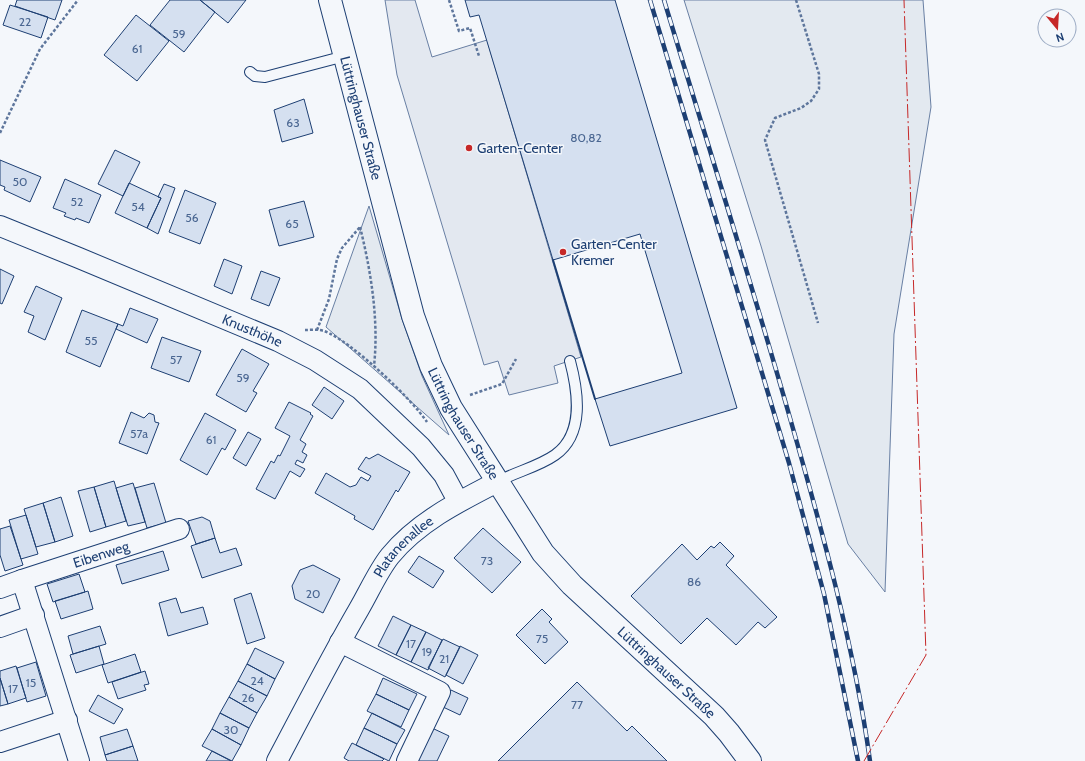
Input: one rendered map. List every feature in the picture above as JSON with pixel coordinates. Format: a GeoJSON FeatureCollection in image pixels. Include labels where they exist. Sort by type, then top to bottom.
{"type":"FeatureCollection","features":[{"type":"Feature","properties":{"kind":"street","name":"Lüttringhauser Straße"},"geometry":{"type":"LineString","coordinates":[[330,0],[413,316],[431,366],[450,408],[543,554],[553,566],[688,694],[714,716],[729,732],[750,761]]}},
{"type":"Feature","properties":{"kind":"street","name":"Knusthöhe"},"geometry":{"type":"LineString","coordinates":[[0,226],[278,341],[315,360],[360,389],[421,447],[444,475],[458,501]]}},
{"type":"Feature","properties":{"kind":"street","name":"Platanenallee"},"geometry":{"type":"LineString","coordinates":[[277,761],[340,642],[389,557],[411,536],[458,501],[497,482]]}},
{"type":"Feature","properties":{"kind":"street","name":"Eibenweg"},"geometry":{"type":"LineString","coordinates":[[0,588],[179,529]]}},
{"type":"Feature","properties":{"kind":"street"},"geometry":{"type":"LineString","coordinates":[[22,580],[68,720],[79,761]]}},
{"type":"Feature","properties":{"kind":"street"},"geometry":{"type":"LineString","coordinates":[[0,627],[34,615]]}},
{"type":"Feature","properties":{"kind":"street"},"geometry":{"type":"LineString","coordinates":[[340,642],[440,692],[407,761]]}},
{"type":"Feature","properties":{"kind":"street"},"geometry":{"type":"LineString","coordinates":[[0,742],[68,720]]}},
{"type":"Feature","properties":{"kind":"lane"},"geometry":{"type":"LineString","coordinates":[[250,72],[260,77],[270,76],[345,56]]}},
{"type":"Feature","properties":{"kind":"lane"},"geometry":{"type":"LineString","coordinates":[[497,482],[540,463],[556,454],[566,444],[572,432],[578,399],[577,385],[570,361]]}},
{"type":"Feature","properties":{"kind":"path"},"geometry":{"type":"LineString","coordinates":[[0,133],[40,49],[78,0]]}},
{"type":"Feature","properties":{"kind":"path"},"geometry":{"type":"LineString","coordinates":[[449,0],[459,31],[470,28],[479,56]]}},
{"type":"Feature","properties":{"kind":"path"},"geometry":{"type":"LineString","coordinates":[[796,0],[819,74],[819,89],[811,101],[801,108],[775,118],[765,140],[818,323]]}},
{"type":"Feature","properties":{"kind":"path"},"geometry":{"type":"LineString","coordinates":[[317,330],[329,299],[337,259],[342,248],[360,227],[367,258],[376,334],[374,366]]}},
{"type":"Feature","properties":{"kind":"path"},"geometry":{"type":"LineString","coordinates":[[470,395],[502,384],[516,359]]}},
{"type":"Feature","properties":{"kind":"shaded area","name":"Garten-Center"},"geometry":{"type":"Polygon","coordinates":[[[385,0],[415,0],[432,57],[487,40],[581,357],[554,366],[558,383],[509,395],[498,361],[484,365],[397,75],[385,0]]]}},
{"type":"Feature","properties":{"kind":"shaded area"},"geometry":{"type":"Polygon","coordinates":[[[684,0],[923,0],[931,107],[894,334],[885,592],[848,544],[761,246],[684,0]]]}},
{"type":"Feature","properties":{"kind":"shaded area"},"geometry":{"type":"Polygon","coordinates":[[[369,206],[402,319],[422,376],[449,435],[326,327],[369,206]]]}},
{"type":"Feature","properties":{"kind":"building"},"geometry":{"type":"Polygon","coordinates":[[[17,0],[62,0],[55,20],[15,6],[17,0]]]}},
{"type":"Feature","properties":{"kind":"building"},"geometry":{"type":"Polygon","coordinates":[[[170,0],[200,0],[215,12],[184,52],[150,25],[170,0]]]}},
{"type":"Feature","properties":{"kind":"building"},"geometry":{"type":"Polygon","coordinates":[[[200,0],[246,0],[228,23],[200,0]]]}},
{"type":"Feature","properties":{"kind":"building"},"geometry":{"type":"Polygon","coordinates":[[[465,0],[615,0],[737,408],[610,446],[595,399],[682,373],[640,234],[553,260],[479,15],[470,17],[465,0]]]}},
{"type":"Feature","properties":{"kind":"building"},"geometry":{"type":"Polygon","coordinates":[[[10,5],[48,17],[41,38],[3,25],[10,5]]]}},
{"type":"Feature","properties":{"kind":"building"},"geometry":{"type":"Polygon","coordinates":[[[136,15],[169,41],[137,81],[104,55],[136,15]]]}},
{"type":"Feature","properties":{"kind":"building"},"geometry":{"type":"Polygon","coordinates":[[[304,99],[313,133],[282,142],[274,110],[304,99]]]}},
{"type":"Feature","properties":{"kind":"building"},"geometry":{"type":"Polygon","coordinates":[[[115,150],[140,162],[123,196],[98,184],[115,150]]]}},
{"type":"Feature","properties":{"kind":"building"},"geometry":{"type":"Polygon","coordinates":[[[0,160],[41,177],[30,202],[4,190],[5,187],[0,185],[0,160]]]}},
{"type":"Feature","properties":{"kind":"building"},"geometry":{"type":"Polygon","coordinates":[[[65,179],[101,195],[89,223],[76,218],[75,220],[64,216],[66,213],[53,208],[65,179]]]}},
{"type":"Feature","properties":{"kind":"building"},"geometry":{"type":"Polygon","coordinates":[[[129,183],[161,198],[147,228],[115,213],[129,183]]]}},
{"type":"Feature","properties":{"kind":"building"},"geometry":{"type":"Polygon","coordinates":[[[164,184],[175,188],[158,234],[147,228],[161,198],[158,197],[164,184]]]}},
{"type":"Feature","properties":{"kind":"building"},"geometry":{"type":"Polygon","coordinates":[[[185,190],[216,203],[200,244],[169,232],[185,190]]]}},
{"type":"Feature","properties":{"kind":"building"},"geometry":{"type":"Polygon","coordinates":[[[304,201],[314,237],[279,246],[269,210],[304,201]]]}},
{"type":"Feature","properties":{"kind":"building"},"geometry":{"type":"Polygon","coordinates":[[[224,259],[242,266],[232,294],[214,286],[224,259]]]}},
{"type":"Feature","properties":{"kind":"building"},"geometry":{"type":"Polygon","coordinates":[[[0,269],[14,276],[2,304],[0,303],[0,269]]]}},
{"type":"Feature","properties":{"kind":"building"},"geometry":{"type":"Polygon","coordinates":[[[261,271],[280,278],[269,306],[251,299],[261,271]]]}},
{"type":"Feature","properties":{"kind":"building"},"geometry":{"type":"Polygon","coordinates":[[[36,286],[62,298],[45,340],[28,332],[34,316],[24,312],[36,286]]]}},
{"type":"Feature","properties":{"kind":"building"},"geometry":{"type":"Polygon","coordinates":[[[130,308],[158,319],[147,343],[116,329],[118,324],[123,326],[130,308]]]}},
{"type":"Feature","properties":{"kind":"building"},"geometry":{"type":"Polygon","coordinates":[[[82,310],[118,324],[100,367],[66,352],[82,310]]]}},
{"type":"Feature","properties":{"kind":"building"},"geometry":{"type":"Polygon","coordinates":[[[162,337],[201,351],[189,382],[151,368],[162,337]]]}},
{"type":"Feature","properties":{"kind":"building"},"geometry":{"type":"Polygon","coordinates":[[[242,349],[269,364],[253,391],[257,393],[246,412],[216,395],[242,349]]]}},
{"type":"Feature","properties":{"kind":"building"},"geometry":{"type":"Polygon","coordinates":[[[324,387],[344,401],[332,419],[312,405],[324,387]]]}},
{"type":"Feature","properties":{"kind":"building"},"geometry":{"type":"Polygon","coordinates":[[[289,402],[311,413],[310,414],[313,416],[300,440],[306,444],[302,452],[307,455],[303,463],[297,460],[295,464],[305,469],[300,477],[290,471],[275,499],[256,489],[271,461],[274,463],[278,455],[280,456],[290,436],[275,428],[289,402]]]}},
{"type":"Feature","properties":{"kind":"building"},"geometry":{"type":"Polygon","coordinates":[[[131,412],[144,418],[149,413],[154,415],[155,422],[159,423],[147,454],[119,443],[131,412]]]}},
{"type":"Feature","properties":{"kind":"building"},"geometry":{"type":"Polygon","coordinates":[[[205,413],[236,430],[225,450],[222,448],[207,475],[180,460],[205,413]]]}},
{"type":"Feature","properties":{"kind":"building"},"geometry":{"type":"Polygon","coordinates":[[[248,432],[261,439],[246,466],[233,458],[248,432]]]}},
{"type":"Feature","properties":{"kind":"building"},"geometry":{"type":"Polygon","coordinates":[[[378,454],[410,472],[398,492],[396,490],[373,530],[354,519],[355,516],[315,493],[326,473],[350,487],[356,485],[361,477],[368,481],[371,476],[358,469],[366,457],[369,459],[378,454]]]}},
{"type":"Feature","properties":{"kind":"building"},"geometry":{"type":"Polygon","coordinates":[[[114,481],[126,521],[106,527],[94,487],[114,481]]]}},
{"type":"Feature","properties":{"kind":"building"},"geometry":{"type":"Polygon","coordinates":[[[133,483],[145,522],[128,526],[116,488],[133,483]]]}},
{"type":"Feature","properties":{"kind":"building"},"geometry":{"type":"Polygon","coordinates":[[[154,483],[166,523],[147,528],[135,488],[154,483]]]}},
{"type":"Feature","properties":{"kind":"building"},"geometry":{"type":"Polygon","coordinates":[[[94,487],[106,527],[90,532],[78,491],[94,487]]]}},
{"type":"Feature","properties":{"kind":"building"},"geometry":{"type":"Polygon","coordinates":[[[61,497],[73,536],[55,542],[43,503],[61,497]]]}},
{"type":"Feature","properties":{"kind":"building"},"geometry":{"type":"Polygon","coordinates":[[[43,503],[55,542],[36,547],[24,509],[43,503]]]}},
{"type":"Feature","properties":{"kind":"building"},"geometry":{"type":"Polygon","coordinates":[[[26,515],[38,554],[21,559],[9,520],[26,515]]]}},
{"type":"Feature","properties":{"kind":"building"},"geometry":{"type":"Polygon","coordinates":[[[202,517],[210,521],[215,538],[196,544],[188,521],[202,517]]]}},
{"type":"Feature","properties":{"kind":"building"},"geometry":{"type":"Polygon","coordinates":[[[10,526],[23,565],[5,571],[0,555],[0,529],[10,526]]]}},
{"type":"Feature","properties":{"kind":"building"},"geometry":{"type":"Polygon","coordinates":[[[483,528],[521,562],[492,593],[454,558],[483,528]]]}},
{"type":"Feature","properties":{"kind":"building"},"geometry":{"type":"Polygon","coordinates":[[[215,538],[220,553],[236,548],[242,565],[202,578],[191,546],[215,538]]]}},
{"type":"Feature","properties":{"kind":"building"},"geometry":{"type":"Polygon","coordinates":[[[720,542],[734,556],[726,565],[777,617],[765,628],[758,622],[736,645],[707,618],[681,644],[631,596],[682,544],[697,560],[711,546],[714,548],[720,542]]]}},
{"type":"Feature","properties":{"kind":"building"},"geometry":{"type":"Polygon","coordinates":[[[163,551],[169,570],[122,584],[116,565],[163,551]]]}},
{"type":"Feature","properties":{"kind":"building"},"geometry":{"type":"Polygon","coordinates":[[[419,556],[444,571],[433,588],[408,572],[419,556]]]}},
{"type":"Feature","properties":{"kind":"building"},"geometry":{"type":"Polygon","coordinates":[[[313,565],[340,579],[323,613],[295,599],[292,586],[300,570],[313,565]]]}},
{"type":"Feature","properties":{"kind":"building"},"geometry":{"type":"Polygon","coordinates":[[[79,574],[85,592],[53,602],[47,584],[79,574]]]}},
{"type":"Feature","properties":{"kind":"building"},"geometry":{"type":"Polygon","coordinates":[[[88,591],[93,609],[61,619],[55,601],[88,591]]]}},
{"type":"Feature","properties":{"kind":"building"},"geometry":{"type":"Polygon","coordinates":[[[251,593],[265,638],[247,644],[234,599],[251,593]]]}},
{"type":"Feature","properties":{"kind":"building"},"geometry":{"type":"Polygon","coordinates":[[[176,598],[181,613],[203,607],[208,624],[168,636],[159,603],[176,598]]]}},
{"type":"Feature","properties":{"kind":"building"},"geometry":{"type":"Polygon","coordinates":[[[542,609],[552,619],[549,622],[568,642],[545,664],[516,635],[542,609]]]}},
{"type":"Feature","properties":{"kind":"building"},"geometry":{"type":"Polygon","coordinates":[[[393,616],[411,625],[396,655],[378,646],[393,616]]]}},
{"type":"Feature","properties":{"kind":"building"},"geometry":{"type":"Polygon","coordinates":[[[411,625],[426,632],[411,662],[396,655],[411,625]]]}},
{"type":"Feature","properties":{"kind":"building"},"geometry":{"type":"Polygon","coordinates":[[[100,626],[106,644],[73,654],[68,636],[100,626]]]}},
{"type":"Feature","properties":{"kind":"building"},"geometry":{"type":"Polygon","coordinates":[[[426,632],[442,640],[428,670],[411,662],[426,632]]]}},
{"type":"Feature","properties":{"kind":"building"},"geometry":{"type":"Polygon","coordinates":[[[443,639],[460,647],[445,677],[428,668],[443,639]]]}},
{"type":"Feature","properties":{"kind":"building"},"geometry":{"type":"Polygon","coordinates":[[[99,646],[104,664],[76,673],[70,655],[99,646]]]}},
{"type":"Feature","properties":{"kind":"building"},"geometry":{"type":"Polygon","coordinates":[[[460,646],[478,655],[463,684],[446,675],[460,646]]]}},
{"type":"Feature","properties":{"kind":"building"},"geometry":{"type":"Polygon","coordinates":[[[255,648],[284,662],[275,679],[247,664],[255,648]]]}},
{"type":"Feature","properties":{"kind":"building"},"geometry":{"type":"Polygon","coordinates":[[[135,654],[141,672],[108,683],[102,665],[135,654]]]}},
{"type":"Feature","properties":{"kind":"building"},"geometry":{"type":"Polygon","coordinates":[[[36,662],[46,696],[27,702],[17,668],[36,662]]]}},
{"type":"Feature","properties":{"kind":"building"},"geometry":{"type":"Polygon","coordinates":[[[247,664],[275,679],[267,696],[238,681],[247,664]]]}},
{"type":"Feature","properties":{"kind":"building"},"geometry":{"type":"Polygon","coordinates":[[[16,666],[26,698],[8,704],[0,678],[0,671],[16,666]]]}},
{"type":"Feature","properties":{"kind":"building"},"geometry":{"type":"Polygon","coordinates":[[[145,671],[149,684],[144,685],[146,690],[118,699],[112,682],[145,671]]]}},
{"type":"Feature","properties":{"kind":"building"},"geometry":{"type":"Polygon","coordinates":[[[0,678],[8,704],[0,706],[0,678]]]}},
{"type":"Feature","properties":{"kind":"building"},"geometry":{"type":"Polygon","coordinates":[[[383,678],[417,694],[409,710],[376,694],[383,678]]]}},
{"type":"Feature","properties":{"kind":"building"},"geometry":{"type":"Polygon","coordinates":[[[238,681],[267,696],[257,713],[229,697],[238,681]]]}},
{"type":"Feature","properties":{"kind":"building"},"geometry":{"type":"Polygon","coordinates":[[[577,682],[627,731],[632,726],[667,761],[498,761],[577,682]]]}},
{"type":"Feature","properties":{"kind":"building"},"geometry":{"type":"Polygon","coordinates":[[[451,690],[468,698],[460,715],[443,707],[451,690]]]}},
{"type":"Feature","properties":{"kind":"building"},"geometry":{"type":"Polygon","coordinates":[[[376,694],[409,710],[401,727],[367,711],[376,694]]]}},
{"type":"Feature","properties":{"kind":"building"},"geometry":{"type":"Polygon","coordinates":[[[98,695],[123,709],[114,724],[89,711],[98,695]]]}},
{"type":"Feature","properties":{"kind":"building"},"geometry":{"type":"Polygon","coordinates":[[[229,697],[257,713],[249,728],[220,713],[229,697]]]}},
{"type":"Feature","properties":{"kind":"building"},"geometry":{"type":"Polygon","coordinates":[[[220,713],[249,728],[241,745],[212,729],[220,713]]]}},
{"type":"Feature","properties":{"kind":"building"},"geometry":{"type":"Polygon","coordinates":[[[372,713],[405,730],[397,744],[364,728],[372,713]]]}},
{"type":"Feature","properties":{"kind":"building"},"geometry":{"type":"Polygon","coordinates":[[[364,728],[397,744],[389,761],[356,745],[364,728]]]}},
{"type":"Feature","properties":{"kind":"building"},"geometry":{"type":"Polygon","coordinates":[[[432,728],[449,736],[437,761],[416,761],[432,728]]]}},
{"type":"Feature","properties":{"kind":"building"},"geometry":{"type":"Polygon","coordinates":[[[127,729],[133,746],[105,755],[100,737],[127,729]]]}},
{"type":"Feature","properties":{"kind":"building"},"geometry":{"type":"Polygon","coordinates":[[[212,729],[241,745],[232,761],[202,746],[212,729]]]}},
{"type":"Feature","properties":{"kind":"building"},"geometry":{"type":"Polygon","coordinates":[[[352,743],[384,759],[382,761],[349,761],[344,758],[352,743]]]}},
{"type":"Feature","properties":{"kind":"building"},"geometry":{"type":"Polygon","coordinates":[[[133,746],[138,761],[107,761],[105,755],[133,746]]]}},
{"type":"Feature","properties":{"kind":"building"},"geometry":{"type":"Polygon","coordinates":[[[212,751],[231,761],[206,761],[212,751]]]}},
{"type":"Feature","properties":{"kind":"railway"},"geometry":{"type":"LineString","coordinates":[[650,0],[789,463],[824,594],[858,761]]}},
{"type":"Feature","properties":{"kind":"railway"},"geometry":{"type":"LineString","coordinates":[[664,0],[759,313],[814,503],[846,631],[870,761]]}},
{"type":"Feature","properties":{"kind":"wall"},"geometry":{"type":"LineString","coordinates":[[553,260],[595,399]]}},
{"type":"Feature","properties":{"kind":"power"},"geometry":{"type":"LineString","coordinates":[[864,761],[926,655],[904,0]]}},
{"type":"Feature","properties":{"kind":"place","name":"Garten-Center"},"geometry":{"type":"Point","coordinates":[469,148]}},
{"type":"Feature","properties":{"kind":"place","name":"Garten-Center Kremer"},"geometry":{"type":"Point","coordinates":[563,252]}}]}
